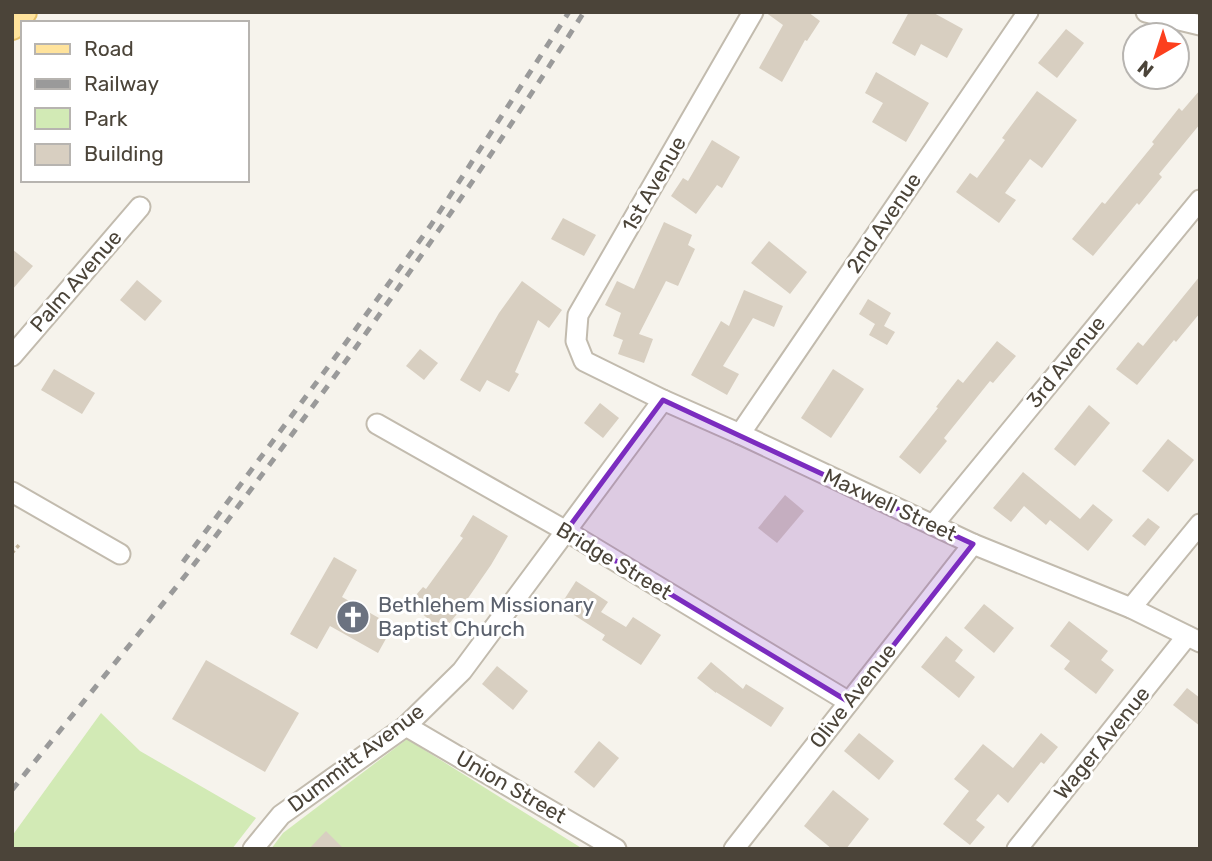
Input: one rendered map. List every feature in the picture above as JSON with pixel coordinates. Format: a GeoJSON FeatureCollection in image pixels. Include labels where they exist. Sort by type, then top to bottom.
{"type":"FeatureCollection","features":[{"type":"Feature","properties":{"kind":"main road"},"geometry":{"type":"LineString","coordinates":[[12,26],[24,12]]}},
{"type":"Feature","properties":{"kind":"street","name":"1st Avenue"},"geometry":{"type":"LineString","coordinates":[[584,361],[576,341],[578,315],[753,12]]}},
{"type":"Feature","properties":{"kind":"street","name":"2nd Avenue"},"geometry":{"type":"LineString","coordinates":[[740,434],[1028,12]]}},
{"type":"Feature","properties":{"kind":"street"},"geometry":{"type":"LineString","coordinates":[[1146,12],[1200,25]]}},
{"type":"Feature","properties":{"kind":"street","name":"3rd Avenue"},"geometry":{"type":"LineString","coordinates":[[933,525],[1200,200]]}},
{"type":"Feature","properties":{"kind":"street","name":"Palm Avenue"},"geometry":{"type":"LineString","coordinates":[[12,356],[140,207]]}},
{"type":"Feature","properties":{"kind":"street","name":"Maxwell Street"},"geometry":{"type":"LineString","coordinates":[[584,361],[973,544],[1131,608],[1194,639]]}},
{"type":"Feature","properties":{"kind":"street","name":"Dummitt Avenue"},"geometry":{"type":"LineString","coordinates":[[253,849],[281,815],[406,726],[462,671],[663,400]]}},
{"type":"Feature","properties":{"kind":"street","name":"Bridge Street"},"geometry":{"type":"LineString","coordinates":[[377,424],[566,531],[849,702]]}},
{"type":"Feature","properties":{"kind":"street"},"geometry":{"type":"LineString","coordinates":[[12,492],[120,554]]}},
{"type":"Feature","properties":{"kind":"street"},"geometry":{"type":"LineString","coordinates":[[1131,608],[1200,524]]}},
{"type":"Feature","properties":{"kind":"street","name":"Olive Avenue"},"geometry":{"type":"LineString","coordinates":[[734,849],[973,544]]}},
{"type":"Feature","properties":{"kind":"street","name":"Wager Avenue"},"geometry":{"type":"LineString","coordinates":[[1017,849],[1194,639]]}},
{"type":"Feature","properties":{"kind":"street","name":"Union Street"},"geometry":{"type":"LineString","coordinates":[[406,726],[616,849]]}},
{"type":"Feature","properties":{"kind":"path"},"geometry":{"type":"LineString","coordinates":[[12,553],[19,545]]}},
{"type":"Feature","properties":{"kind":"highlighted area"},"geometry":{"type":"Polygon","coordinates":[[[663,400],[973,544],[849,702],[566,531],[663,400]]]}},
{"type":"Feature","properties":{"kind":"green space"},"geometry":{"type":"Polygon","coordinates":[[[101,713],[140,751],[256,818],[232,849],[12,849],[12,836],[101,713]]]}},
{"type":"Feature","properties":{"kind":"green space"},"geometry":{"type":"Polygon","coordinates":[[[407,739],[583,849],[271,849],[283,833],[407,739]]]}},
{"type":"Feature","properties":{"kind":"building"},"geometry":{"type":"Polygon","coordinates":[[[765,12],[808,12],[820,21],[807,41],[805,40],[782,82],[759,68],[783,25],[765,12]]]}},
{"type":"Feature","properties":{"kind":"building"},"geometry":{"type":"Polygon","coordinates":[[[909,12],[932,12],[963,29],[947,58],[921,44],[915,56],[892,43],[909,12]]]}},
{"type":"Feature","properties":{"kind":"building"},"geometry":{"type":"Polygon","coordinates":[[[1066,29],[1084,43],[1057,78],[1038,63],[1066,29]]]}},
{"type":"Feature","properties":{"kind":"building"},"geometry":{"type":"Polygon","coordinates":[[[876,72],[929,103],[906,142],[872,122],[883,103],[865,93],[876,72]]]}},
{"type":"Feature","properties":{"kind":"building"},"geometry":{"type":"Polygon","coordinates":[[[1200,90],[1200,124],[1159,174],[1162,177],[1093,256],[1072,239],[1102,202],[1105,204],[1154,144],[1152,142],[1179,108],[1182,111],[1200,90]]]}},
{"type":"Feature","properties":{"kind":"building"},"geometry":{"type":"Polygon","coordinates":[[[1037,91],[1077,120],[1042,168],[1030,159],[1005,193],[1016,200],[999,223],[956,192],[970,173],[977,178],[1005,140],[1002,138],[1037,91]]]}},
{"type":"Feature","properties":{"kind":"building"},"geometry":{"type":"Polygon","coordinates":[[[712,140],[740,157],[722,188],[717,185],[696,214],[671,196],[683,178],[688,181],[712,140]]]}},
{"type":"Feature","properties":{"kind":"building"},"geometry":{"type":"Polygon","coordinates":[[[563,218],[596,235],[584,256],[551,239],[563,218]]]}},
{"type":"Feature","properties":{"kind":"building"},"geometry":{"type":"Polygon","coordinates":[[[664,222],[692,235],[688,245],[695,249],[678,286],[666,281],[639,334],[653,339],[644,363],[618,354],[623,340],[613,336],[621,313],[605,305],[617,281],[634,289],[664,222]]]}},
{"type":"Feature","properties":{"kind":"building"},"geometry":{"type":"Polygon","coordinates":[[[769,241],[807,272],[790,294],[751,263],[769,241]]]}},
{"type":"Feature","properties":{"kind":"building"},"geometry":{"type":"Polygon","coordinates":[[[12,249],[33,266],[12,290],[12,249]]]}},
{"type":"Feature","properties":{"kind":"building"},"geometry":{"type":"Polygon","coordinates":[[[1200,276],[1200,313],[1137,385],[1116,369],[1138,342],[1143,346],[1200,276]]]}},
{"type":"Feature","properties":{"kind":"building"},"geometry":{"type":"Polygon","coordinates":[[[137,280],[162,301],[145,321],[120,300],[137,280]]]}},
{"type":"Feature","properties":{"kind":"building"},"geometry":{"type":"Polygon","coordinates":[[[522,281],[562,310],[549,328],[538,320],[515,372],[519,374],[509,392],[487,380],[480,392],[460,380],[499,313],[522,281]]]}},
{"type":"Feature","properties":{"kind":"building"},"geometry":{"type":"Polygon","coordinates":[[[744,290],[783,306],[774,327],[753,318],[723,366],[739,374],[727,395],[691,375],[721,321],[729,326],[744,290]]]}},
{"type":"Feature","properties":{"kind":"building"},"geometry":{"type":"Polygon","coordinates":[[[868,299],[891,313],[884,326],[895,332],[887,345],[869,335],[875,324],[859,314],[868,299]]]}},
{"type":"Feature","properties":{"kind":"building"},"geometry":{"type":"Polygon","coordinates":[[[997,341],[1016,356],[993,383],[990,381],[944,438],[947,441],[920,474],[899,457],[958,379],[963,383],[997,341]]]}},
{"type":"Feature","properties":{"kind":"building"},"geometry":{"type":"Polygon","coordinates":[[[420,349],[438,363],[424,380],[406,366],[420,349]]]}},
{"type":"Feature","properties":{"kind":"building"},"geometry":{"type":"Polygon","coordinates":[[[54,369],[95,393],[82,414],[41,390],[54,369]]]}},
{"type":"Feature","properties":{"kind":"building"},"geometry":{"type":"Polygon","coordinates":[[[833,369],[864,389],[831,438],[801,418],[833,369]]]}},
{"type":"Feature","properties":{"kind":"building"},"geometry":{"type":"Polygon","coordinates":[[[600,403],[619,418],[603,438],[584,423],[600,403]]]}},
{"type":"Feature","properties":{"kind":"building"},"geometry":{"type":"Polygon","coordinates":[[[1089,405],[1110,423],[1075,466],[1054,449],[1089,405]]]}},
{"type":"Feature","properties":{"kind":"building"},"geometry":{"type":"Polygon","coordinates":[[[1168,439],[1194,460],[1168,492],[1142,471],[1168,439]]]}},
{"type":"Feature","properties":{"kind":"building"},"geometry":{"type":"Polygon","coordinates":[[[1023,472],[1080,519],[1093,504],[1113,520],[1088,551],[1050,520],[1046,525],[1024,506],[1011,522],[993,508],[1023,472]]]}},
{"type":"Feature","properties":{"kind":"building"},"geometry":{"type":"Polygon","coordinates":[[[785,495],[804,511],[777,543],[758,528],[785,495]]]}},
{"type":"Feature","properties":{"kind":"building"},"geometry":{"type":"Polygon","coordinates":[[[473,515],[508,536],[491,565],[443,631],[409,603],[423,587],[426,589],[463,538],[460,536],[473,515]]]}},
{"type":"Feature","properties":{"kind":"building"},"geometry":{"type":"Polygon","coordinates":[[[1148,518],[1160,527],[1145,546],[1132,536],[1148,518]]]}},
{"type":"Feature","properties":{"kind":"building"},"geometry":{"type":"Polygon","coordinates":[[[334,557],[357,570],[342,597],[393,626],[378,653],[330,626],[317,649],[290,634],[334,557]]]}},
{"type":"Feature","properties":{"kind":"building"},"geometry":{"type":"Polygon","coordinates":[[[576,581],[608,602],[601,612],[626,627],[633,617],[661,635],[641,665],[602,640],[605,635],[560,606],[576,581]]]}},
{"type":"Feature","properties":{"kind":"building"},"geometry":{"type":"Polygon","coordinates":[[[984,604],[1014,628],[994,653],[964,628],[984,604]]]}},
{"type":"Feature","properties":{"kind":"building"},"geometry":{"type":"Polygon","coordinates":[[[1069,621],[1108,651],[1101,660],[1114,670],[1096,694],[1064,669],[1070,661],[1050,646],[1069,621]]]}},
{"type":"Feature","properties":{"kind":"building"},"geometry":{"type":"Polygon","coordinates":[[[946,636],[963,650],[955,661],[975,677],[959,698],[921,667],[946,636]]]}},
{"type":"Feature","properties":{"kind":"building"},"geometry":{"type":"Polygon","coordinates":[[[206,660],[299,713],[265,772],[172,719],[206,660]]]}},
{"type":"Feature","properties":{"kind":"building"},"geometry":{"type":"Polygon","coordinates":[[[711,662],[743,689],[746,684],[784,708],[771,727],[697,678],[711,662]]]}},
{"type":"Feature","properties":{"kind":"building"},"geometry":{"type":"Polygon","coordinates":[[[497,666],[528,691],[513,710],[482,684],[497,666]]]}},
{"type":"Feature","properties":{"kind":"building"},"geometry":{"type":"Polygon","coordinates":[[[1187,688],[1200,698],[1200,726],[1173,705],[1187,688]]]}},
{"type":"Feature","properties":{"kind":"building"},"geometry":{"type":"Polygon","coordinates":[[[859,733],[894,761],[879,780],[844,751],[859,733]]]}},
{"type":"Feature","properties":{"kind":"building"},"geometry":{"type":"Polygon","coordinates":[[[1041,733],[1058,747],[1044,764],[1041,762],[1008,803],[998,794],[976,820],[985,827],[970,845],[943,824],[969,791],[954,779],[983,744],[1013,768],[1041,733]]]}},
{"type":"Feature","properties":{"kind":"building"},"geometry":{"type":"Polygon","coordinates":[[[599,741],[619,758],[594,788],[574,772],[599,741]]]}},
{"type":"Feature","properties":{"kind":"building"},"geometry":{"type":"Polygon","coordinates":[[[833,790],[869,819],[846,849],[832,849],[804,826],[833,790]]]}},
{"type":"Feature","properties":{"kind":"building"},"geometry":{"type":"Polygon","coordinates":[[[326,831],[344,849],[309,849],[326,831]]]}},
{"type":"Feature","properties":{"kind":"railway"},"geometry":{"type":"LineString","coordinates":[[183,562],[431,225],[569,12]]}},
{"type":"Feature","properties":{"kind":"railway"},"geometry":{"type":"LineString","coordinates":[[12,790],[192,567],[294,431],[443,225],[584,12]]}},
{"type":"Feature","properties":{"kind":"place","name":"Bethlehem Missionary Baptist Church"},"geometry":{"type":"Point","coordinates":[353,617]}}]}
